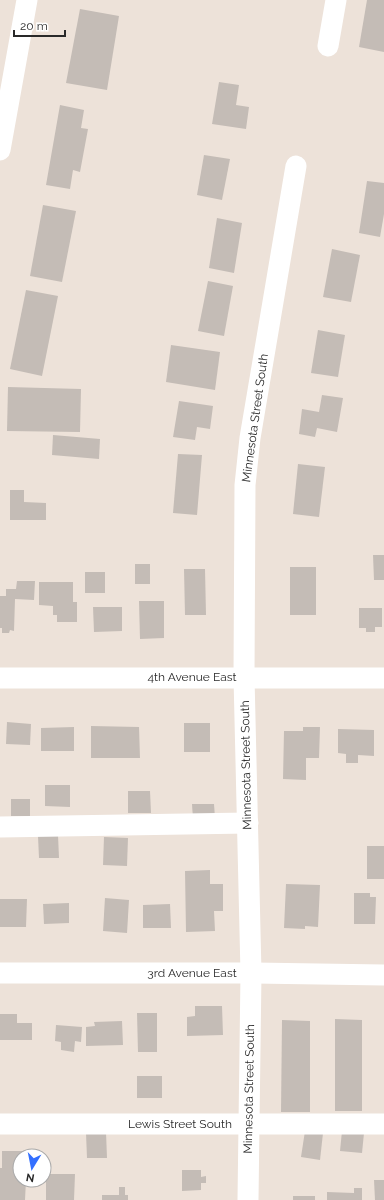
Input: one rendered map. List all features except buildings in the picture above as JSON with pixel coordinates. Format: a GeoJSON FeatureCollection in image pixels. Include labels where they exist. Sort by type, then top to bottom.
{"type":"FeatureCollection","features":[{"type":"Feature","properties":{"kind":"street"},"geometry":{"type":"LineString","coordinates":[[0,150],[27,0]]}},
{"type":"Feature","properties":{"kind":"street"},"geometry":{"type":"LineString","coordinates":[[328,46],[336,0]]}},
{"type":"Feature","properties":{"kind":"street","name":"Minnesota Street South"},"geometry":{"type":"LineString","coordinates":[[248,1200],[251,973],[244,677],[245,485],[250,438],[296,166]]}},
{"type":"Feature","properties":{"kind":"street","name":"4th Avenue East"},"geometry":{"type":"LineString","coordinates":[[0,678],[384,678]]}},
{"type":"Feature","properties":{"kind":"street"},"geometry":{"type":"LineString","coordinates":[[0,827],[248,823]]}},
{"type":"Feature","properties":{"kind":"street","name":"3rd Avenue East"},"geometry":{"type":"LineString","coordinates":[[0,972],[384,975]]}},
{"type":"Feature","properties":{"kind":"street","name":"Lewis Street South"},"geometry":{"type":"LineString","coordinates":[[0,1124],[384,1124]]}}]}
